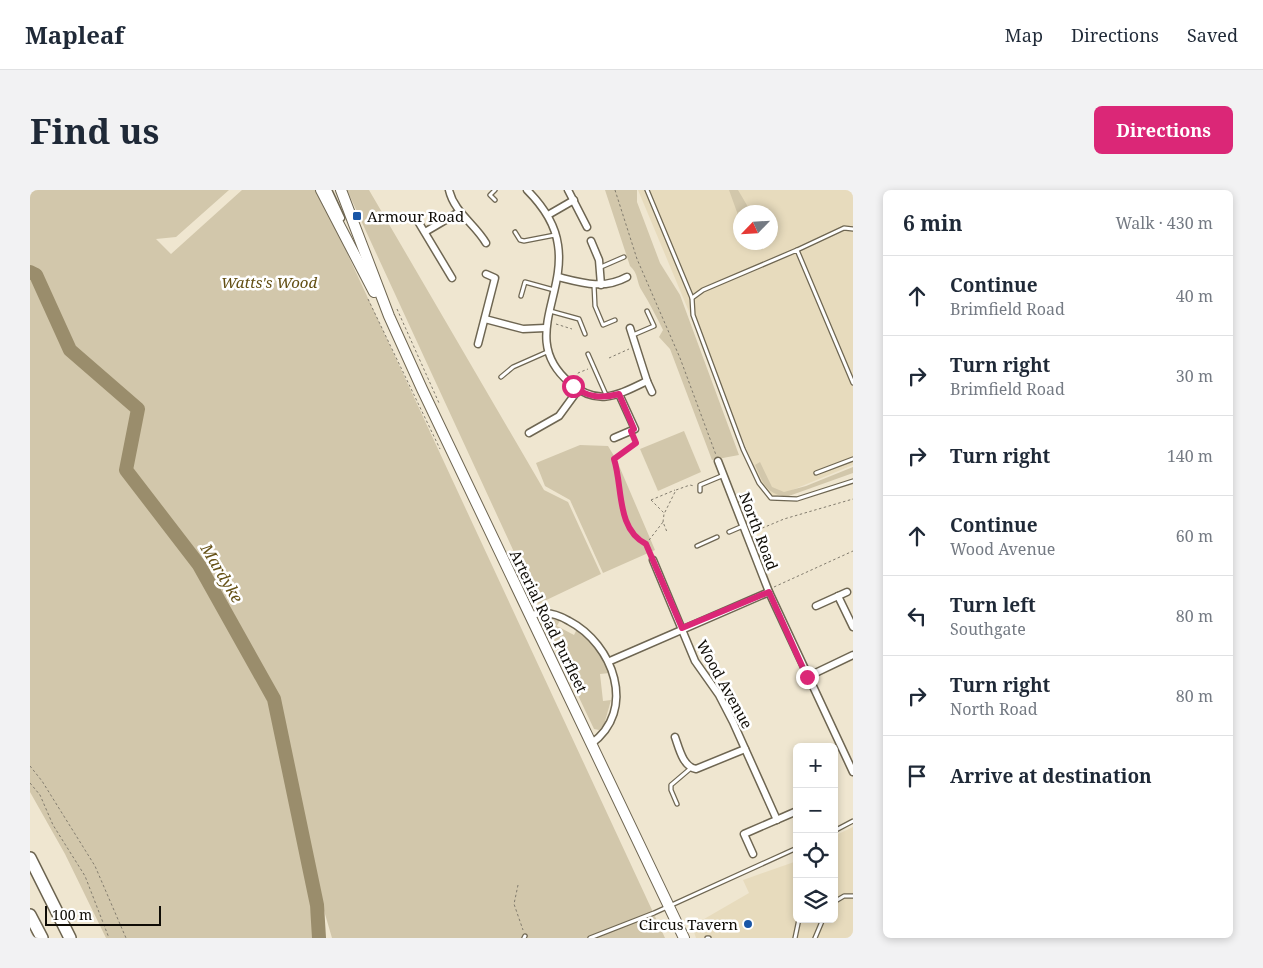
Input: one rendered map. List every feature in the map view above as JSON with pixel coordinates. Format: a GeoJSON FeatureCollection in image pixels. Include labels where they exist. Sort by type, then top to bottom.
{"type":"FeatureCollection","features":[{"type":"Feature","properties":{"kind":"highway"},"geometry":{"type":"LineString","coordinates":[[30,858],[70,938]]}},
{"type":"Feature","properties":{"kind":"highway"},"geometry":{"type":"LineString","coordinates":[[30,915],[42,938]]}},
{"type":"Feature","properties":{"kind":"main road","name":"Arterial Road Purfleet"},"geometry":{"type":"LineString","coordinates":[[321,190],[373,290],[389,316]]}},
{"type":"Feature","properties":{"kind":"main road","name":"Arterial Road Purfleet"},"geometry":{"type":"LineString","coordinates":[[341,190],[389,316],[684,938]]}},
{"type":"Feature","properties":{"kind":"street"},"geometry":{"type":"LineString","coordinates":[[328,190],[373,290]]}},
{"type":"Feature","properties":{"kind":"street"},"geometry":{"type":"LineString","coordinates":[[449,190],[459,212],[474,225],[486,243]]}},
{"type":"Feature","properties":{"kind":"street"},"geometry":{"type":"LineString","coordinates":[[526,190],[540,203],[548,215],[556,235],[559,255],[558,277],[546,325],[547,352],[554,365],[575,388],[592,396],[607,398],[647,381]]}},
{"type":"Feature","properties":{"kind":"street"},"geometry":{"type":"LineString","coordinates":[[568,190],[587,227]]}},
{"type":"Feature","properties":{"kind":"street"},"geometry":{"type":"LineString","coordinates":[[548,215],[574,200]]}},
{"type":"Feature","properties":{"kind":"street"},"geometry":{"type":"LineString","coordinates":[[425,232],[459,212]]}},
{"type":"Feature","properties":{"kind":"street"},"geometry":{"type":"LineString","coordinates":[[416,218],[452,278]]}},
{"type":"Feature","properties":{"kind":"street"},"geometry":{"type":"LineString","coordinates":[[591,241],[600,267],[597,285]]}},
{"type":"Feature","properties":{"kind":"street"},"geometry":{"type":"LineString","coordinates":[[478,344],[495,278],[486,274]]}},
{"type":"Feature","properties":{"kind":"street"},"geometry":{"type":"LineString","coordinates":[[558,277],[597,285],[627,277]]}},
{"type":"Feature","properties":{"kind":"street"},"geometry":{"type":"LineString","coordinates":[[485,319],[523,329],[546,325]]}},
{"type":"Feature","properties":{"kind":"street"},"geometry":{"type":"LineString","coordinates":[[630,328],[652,392]]}},
{"type":"Feature","properties":{"kind":"street"},"geometry":{"type":"LineString","coordinates":[[529,433],[559,416],[575,388]]}},
{"type":"Feature","properties":{"kind":"street"},"geometry":{"type":"LineString","coordinates":[[614,438],[634,429],[619,394]]}},
{"type":"Feature","properties":{"kind":"street","name":"North Road"},"geometry":{"type":"LineString","coordinates":[[718,461],[769,591],[807,677],[853,772]]}},
{"type":"Feature","properties":{"kind":"street","name":"Wood Avenue"},"geometry":{"type":"LineString","coordinates":[[652,560],[695,661],[719,695],[777,820]]}},
{"type":"Feature","properties":{"kind":"street"},"geometry":{"type":"LineString","coordinates":[[610,662],[682,628],[769,591]]}},
{"type":"Feature","properties":{"kind":"street"},"geometry":{"type":"LineString","coordinates":[[816,606],[847,592]]}},
{"type":"Feature","properties":{"kind":"street"},"geometry":{"type":"LineString","coordinates":[[838,596],[853,627]]}},
{"type":"Feature","properties":{"kind":"street"},"geometry":{"type":"LineString","coordinates":[[530,616],[536,613],[550,614],[576,624],[596,641],[610,662],[615,678],[615,707],[604,732],[591,744]]}},
{"type":"Feature","properties":{"kind":"street"},"geometry":{"type":"LineString","coordinates":[[807,677],[853,655]]}},
{"type":"Feature","properties":{"kind":"street"},"geometry":{"type":"LineString","coordinates":[[675,737],[686,762],[691,768],[696,769],[745,749]]}},
{"type":"Feature","properties":{"kind":"street"},"geometry":{"type":"LineString","coordinates":[[752,854],[744,834],[793,813]]}},
{"type":"Feature","properties":{"kind":"lane"},"geometry":{"type":"LineString","coordinates":[[495,190],[490,196],[495,200]]}},
{"type":"Feature","properties":{"kind":"lane"},"geometry":{"type":"LineString","coordinates":[[647,190],[692,298],[693,315],[743,449],[759,483],[771,498],[797,499],[853,481]]}},
{"type":"Feature","properties":{"kind":"lane"},"geometry":{"type":"LineString","coordinates":[[692,298],[703,290],[844,228],[853,229]]}},
{"type":"Feature","properties":{"kind":"lane"},"geometry":{"type":"LineString","coordinates":[[515,232],[520,240],[524,241],[556,235]]}},
{"type":"Feature","properties":{"kind":"lane"},"geometry":{"type":"LineString","coordinates":[[797,250],[853,383]]}},
{"type":"Feature","properties":{"kind":"lane"},"geometry":{"type":"LineString","coordinates":[[600,267],[624,257]]}},
{"type":"Feature","properties":{"kind":"lane"},"geometry":{"type":"LineString","coordinates":[[521,296],[525,282],[554,290]]}},
{"type":"Feature","properties":{"kind":"lane"},"geometry":{"type":"LineString","coordinates":[[597,285],[595,306],[603,325],[615,320]]}},
{"type":"Feature","properties":{"kind":"lane"},"geometry":{"type":"LineString","coordinates":[[549,310],[578,319],[585,334]]}},
{"type":"Feature","properties":{"kind":"lane"},"geometry":{"type":"LineString","coordinates":[[633,336],[654,326],[647,311]]}},
{"type":"Feature","properties":{"kind":"lane"},"geometry":{"type":"LineString","coordinates":[[500,377],[513,367],[547,352]]}},
{"type":"Feature","properties":{"kind":"lane"},"geometry":{"type":"LineString","coordinates":[[588,354],[607,398]]}},
{"type":"Feature","properties":{"kind":"lane"},"geometry":{"type":"LineString","coordinates":[[816,473],[853,458]]}},
{"type":"Feature","properties":{"kind":"lane"},"geometry":{"type":"LineString","coordinates":[[700,489],[724,475]]}},
{"type":"Feature","properties":{"kind":"lane"},"geometry":{"type":"LineString","coordinates":[[729,532],[744,526]]}},
{"type":"Feature","properties":{"kind":"lane"},"geometry":{"type":"LineString","coordinates":[[697,546],[717,538]]}},
{"type":"Feature","properties":{"kind":"lane"},"geometry":{"type":"LineString","coordinates":[[677,804],[671,790],[671,785],[691,768]]}},
{"type":"Feature","properties":{"kind":"lane"},"geometry":{"type":"LineString","coordinates":[[838,829],[853,821]]}},
{"type":"Feature","properties":{"kind":"lane"},"geometry":{"type":"LineString","coordinates":[[590,938],[668,906],[793,850]]}},
{"type":"Feature","properties":{"kind":"lane"},"geometry":{"type":"LineString","coordinates":[[838,900],[844,896],[853,896]]}},
{"type":"Feature","properties":{"kind":"lane"},"geometry":{"type":"LineString","coordinates":[[796,938],[798,923]]}},
{"type":"Feature","properties":{"kind":"lane"},"geometry":{"type":"LineString","coordinates":[[815,938],[821,923]]}},
{"type":"Feature","properties":{"kind":"path"},"geometry":{"type":"LineString","coordinates":[[615,190],[638,259],[680,358],[718,461]]}},
{"type":"Feature","properties":{"kind":"path"},"geometry":{"type":"LineString","coordinates":[[546,325],[572,329]]}},
{"type":"Feature","properties":{"kind":"path"},"geometry":{"type":"LineString","coordinates":[[609,358],[636,346]]}},
{"type":"Feature","properties":{"kind":"path"},"geometry":{"type":"LineString","coordinates":[[575,388],[578,373],[589,368]]}},
{"type":"Feature","properties":{"kind":"path"},"geometry":{"type":"LineString","coordinates":[[631,431],[636,443],[614,459],[625,521],[636,539],[646,544],[652,560]]}},
{"type":"Feature","properties":{"kind":"path"},"geometry":{"type":"LineString","coordinates":[[664,514],[651,500],[690,485],[700,489]]}},
{"type":"Feature","properties":{"kind":"path"},"geometry":{"type":"LineString","coordinates":[[667,532],[663,522],[664,514],[676,490]]}},
{"type":"Feature","properties":{"kind":"path"},"geometry":{"type":"LineString","coordinates":[[747,534],[784,519],[853,499]]}},
{"type":"Feature","properties":{"kind":"path"},"geometry":{"type":"LineString","coordinates":[[646,544],[663,522]]}},
{"type":"Feature","properties":{"kind":"path"},"geometry":{"type":"LineString","coordinates":[[769,591],[853,551]]}},
{"type":"Feature","properties":{"kind":"path"},"geometry":{"type":"LineString","coordinates":[[30,766],[42,781],[95,866],[126,938]]}},
{"type":"Feature","properties":{"kind":"path"},"geometry":{"type":"LineString","coordinates":[[30,783],[40,795],[53,825],[85,876],[108,938]]}},
{"type":"Feature","properties":{"kind":"path"},"geometry":{"type":"LineString","coordinates":[[518,885],[514,904],[525,937]]}},
{"type":"Feature","properties":{"kind":"shaded area"},"geometry":{"type":"Polygon","coordinates":[[[638,190],[853,190],[853,465],[768,500],[638,190]]]}},
{"type":"Feature","properties":{"kind":"shaded area"},"geometry":{"type":"Polygon","coordinates":[[[853,827],[853,938],[696,938],[692,926],[749,893],[743,880],[793,862],[793,923],[838,923],[838,834],[853,827]]]}},
{"type":"Feature","properties":{"kind":"green space","name":"Watts's Wood"},"geometry":{"type":"Polygon","coordinates":[[[30,190],[229,190],[176,237],[156,239],[171,254],[242,190],[315,190],[321,197],[665,938],[332,938],[318,890],[309,895],[314,938],[106,938],[65,854],[30,792],[30,190]]]}},
{"type":"Feature","properties":{"kind":"green space"},"geometry":{"type":"Polygon","coordinates":[[[347,190],[369,190],[544,490],[568,502],[601,574],[538,604],[347,190]]]}},
{"type":"Feature","properties":{"kind":"green space"},"geometry":{"type":"Polygon","coordinates":[[[605,190],[637,190],[637,202],[660,263],[680,295],[739,455],[712,460],[670,349],[659,337],[663,330],[640,288],[635,272],[630,266],[605,190]]]}},
{"type":"Feature","properties":{"kind":"green space"},"geometry":{"type":"Polygon","coordinates":[[[729,190],[738,190],[747,205],[734,205],[729,190]]]}},
{"type":"Feature","properties":{"kind":"green space"},"geometry":{"type":"Polygon","coordinates":[[[684,431],[701,472],[658,491],[640,449],[684,431]]]}},
{"type":"Feature","properties":{"kind":"green space"},"geometry":{"type":"Polygon","coordinates":[[[580,445],[608,446],[617,461],[655,550],[603,573],[570,500],[545,486],[536,463],[580,445]]]}},
{"type":"Feature","properties":{"kind":"green space"},"geometry":{"type":"Polygon","coordinates":[[[760,462],[772,487],[784,492],[806,486],[853,467],[853,473],[786,497],[773,493],[766,486],[755,465],[760,462]]]}},
{"type":"Feature","properties":{"kind":"green space"},"geometry":{"type":"Polygon","coordinates":[[[550,617],[560,620],[557,626],[574,635],[578,627],[596,642],[610,673],[600,674],[603,701],[611,700],[604,725],[599,730],[594,729],[544,624],[546,618],[550,617]]]}},
{"type":"Feature","properties":{"kind":"waterway","name":"Mardyke"},"geometry":{"type":"LineString","coordinates":[[30,272],[36,275],[70,350],[138,409],[126,470],[199,565],[274,699],[317,905],[319,938]]}},
{"type":"Feature","properties":{"kind":"place","name":"Armour Road"},"geometry":{"type":"Point","coordinates":[357,216]}},
{"type":"Feature","properties":{"kind":"place","name":"Circus Tavern"},"geometry":{"type":"Point","coordinates":[748,924]}},
{"type":"Feature","properties":{"kind":"route"},"geometry":{"type":"LineString","coordinates":[[573,386],[592,396],[607,398],[619,394],[634,429],[631,431],[636,443],[614,459],[618,470],[625,521],[636,539],[646,544],[682,628],[769,592],[807,677]]}}]}
